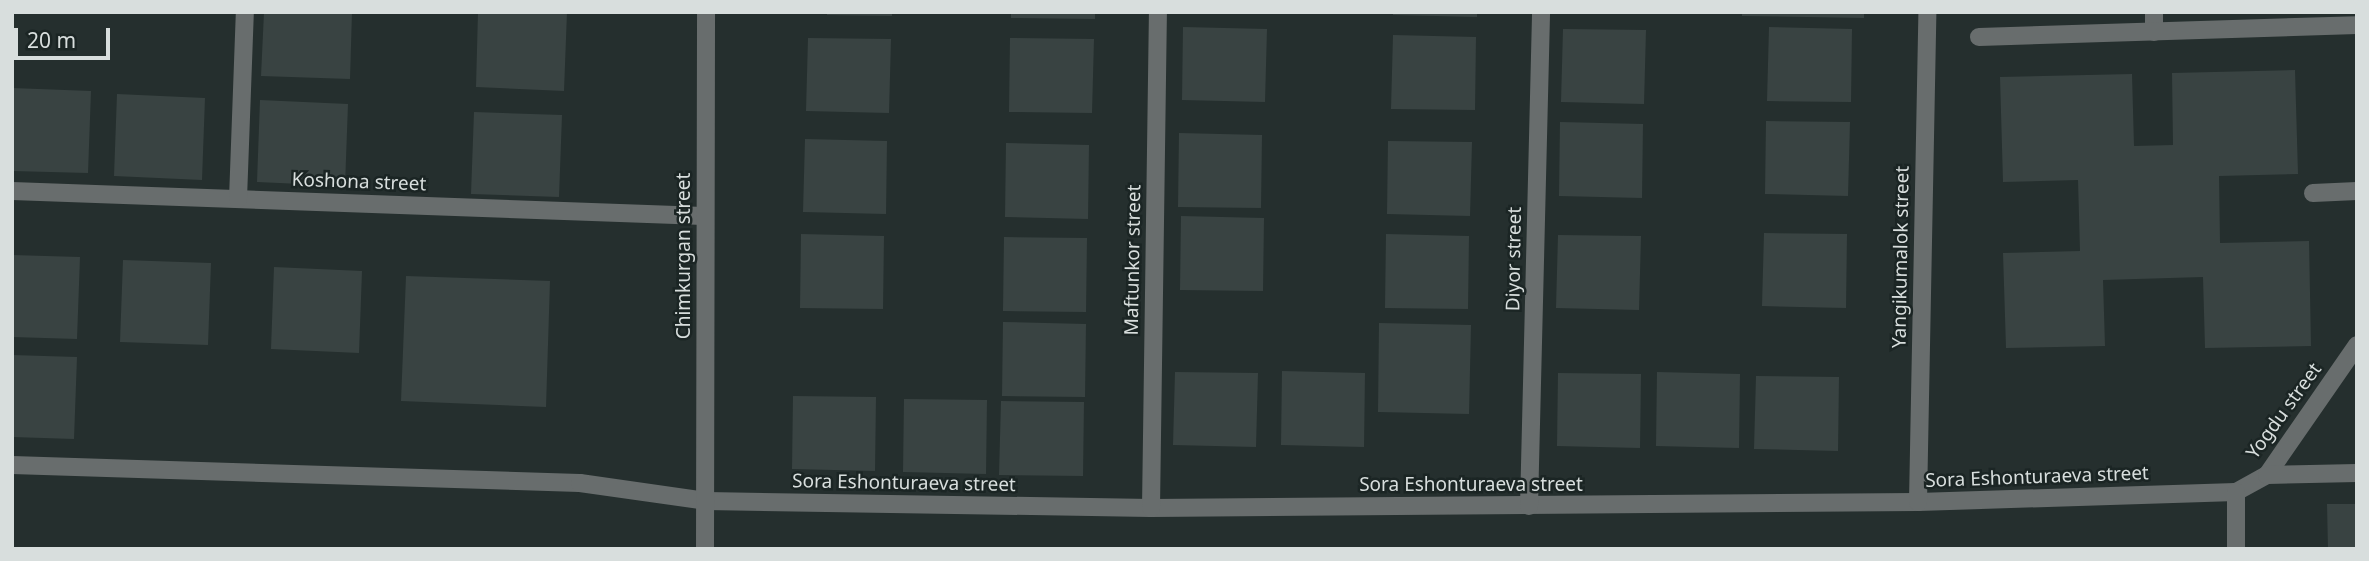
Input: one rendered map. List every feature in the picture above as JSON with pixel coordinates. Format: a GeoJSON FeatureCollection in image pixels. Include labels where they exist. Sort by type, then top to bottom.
{"type":"FeatureCollection","features":[{"type":"Feature","properties":{"kind":"street"},"geometry":{"type":"LineString","coordinates":[[238,199],[245,12]]}},
{"type":"Feature","properties":{"kind":"street","name":"Chimkurgan street"},"geometry":{"type":"LineString","coordinates":[[705,549],[706,12]]}},
{"type":"Feature","properties":{"kind":"street","name":"Maftunkor street"},"geometry":{"type":"LineString","coordinates":[[1151,508],[1158,12]]}},
{"type":"Feature","properties":{"kind":"street","name":"Diyor street"},"geometry":{"type":"LineString","coordinates":[[1529,506],[1541,12]]}},
{"type":"Feature","properties":{"kind":"street","name":"Yangikumalok street"},"geometry":{"type":"LineString","coordinates":[[1918,502],[1927,12]]}},
{"type":"Feature","properties":{"kind":"street"},"geometry":{"type":"LineString","coordinates":[[2154,12],[2154,32]]}},
{"type":"Feature","properties":{"kind":"street"},"geometry":{"type":"LineString","coordinates":[[1979,37],[2357,26]]}},
{"type":"Feature","properties":{"kind":"street","name":"Koshona street"},"geometry":{"type":"LineString","coordinates":[[12,191],[704,216]]}},
{"type":"Feature","properties":{"kind":"street"},"geometry":{"type":"LineString","coordinates":[[2313,193],[2357,191]]}},
{"type":"Feature","properties":{"kind":"street","name":"Yogdu street"},"geometry":{"type":"LineString","coordinates":[[2236,492],[2266,475],[2357,345]]}},
{"type":"Feature","properties":{"kind":"street","name":"Sora Eshonturaeva street"},"geometry":{"type":"LineString","coordinates":[[12,466],[580,483],[706,501],[1151,508],[1918,502],[2236,492]]}},
{"type":"Feature","properties":{"kind":"street"},"geometry":{"type":"LineString","coordinates":[[2266,475],[2357,473]]}},
{"type":"Feature","properties":{"kind":"street"},"geometry":{"type":"LineString","coordinates":[[2236,492],[2236,549]]}},
{"type":"Feature","properties":{"kind":"building"},"geometry":{"type":"Polygon","coordinates":[[[264,12],[352,12],[350,79],[261,76],[264,12]]]}},
{"type":"Feature","properties":{"kind":"building"},"geometry":{"type":"Polygon","coordinates":[[[478,12],[567,12],[564,91],[476,87],[478,12]]]}},
{"type":"Feature","properties":{"kind":"building"},"geometry":{"type":"Polygon","coordinates":[[[827,12],[892,12],[892,16],[827,15],[827,12]]]}},
{"type":"Feature","properties":{"kind":"building"},"geometry":{"type":"Polygon","coordinates":[[[1011,12],[1095,12],[1095,19],[1011,18],[1011,12]]]}},
{"type":"Feature","properties":{"kind":"building"},"geometry":{"type":"Polygon","coordinates":[[[1393,12],[1477,12],[1477,17],[1393,15],[1393,12]]]}},
{"type":"Feature","properties":{"kind":"building"},"geometry":{"type":"Polygon","coordinates":[[[1742,12],[1864,12],[1864,18],[1742,16],[1742,12]]]}},
{"type":"Feature","properties":{"kind":"building"},"geometry":{"type":"Polygon","coordinates":[[[1183,27],[1267,29],[1265,102],[1182,100],[1183,27]]]}},
{"type":"Feature","properties":{"kind":"building"},"geometry":{"type":"Polygon","coordinates":[[[1769,27],[1852,29],[1851,102],[1767,101],[1769,27]]]}},
{"type":"Feature","properties":{"kind":"building"},"geometry":{"type":"Polygon","coordinates":[[[1563,29],[1646,30],[1644,104],[1561,102],[1563,29]]]}},
{"type":"Feature","properties":{"kind":"building"},"geometry":{"type":"Polygon","coordinates":[[[1393,35],[1476,37],[1475,110],[1391,109],[1393,35]]]}},
{"type":"Feature","properties":{"kind":"building"},"geometry":{"type":"Polygon","coordinates":[[[808,38],[891,39],[889,113],[806,111],[808,38]]]}},
{"type":"Feature","properties":{"kind":"building"},"geometry":{"type":"Polygon","coordinates":[[[1010,38],[1094,39],[1092,113],[1009,112],[1010,38]]]}},
{"type":"Feature","properties":{"kind":"building"},"geometry":{"type":"Polygon","coordinates":[[[2295,70],[2298,174],[2219,176],[2220,243],[2309,241],[2311,346],[2205,348],[2203,277],[2103,280],[2105,346],[2006,348],[2003,253],[2080,251],[2078,180],[2003,182],[2000,77],[2132,74],[2134,146],[2173,145],[2172,73],[2295,70]]]}},
{"type":"Feature","properties":{"kind":"building"},"geometry":{"type":"Polygon","coordinates":[[[12,88],[91,91],[88,173],[12,171],[12,88]]]}},
{"type":"Feature","properties":{"kind":"building"},"geometry":{"type":"Polygon","coordinates":[[[117,94],[205,98],[202,180],[114,176],[117,94]]]}},
{"type":"Feature","properties":{"kind":"building"},"geometry":{"type":"Polygon","coordinates":[[[260,100],[348,104],[345,186],[257,182],[260,100]]]}},
{"type":"Feature","properties":{"kind":"building"},"geometry":{"type":"Polygon","coordinates":[[[474,112],[562,115],[559,197],[471,194],[474,112]]]}},
{"type":"Feature","properties":{"kind":"building"},"geometry":{"type":"Polygon","coordinates":[[[1766,121],[1850,122],[1848,196],[1765,194],[1766,121]]]}},
{"type":"Feature","properties":{"kind":"building"},"geometry":{"type":"Polygon","coordinates":[[[1560,122],[1643,124],[1642,198],[1559,196],[1560,122]]]}},
{"type":"Feature","properties":{"kind":"building"},"geometry":{"type":"Polygon","coordinates":[[[1179,133],[1262,135],[1261,208],[1178,207],[1179,133]]]}},
{"type":"Feature","properties":{"kind":"building"},"geometry":{"type":"Polygon","coordinates":[[[805,139],[887,141],[886,214],[803,212],[805,139]]]}},
{"type":"Feature","properties":{"kind":"building"},"geometry":{"type":"Polygon","coordinates":[[[1388,141],[1472,142],[1470,216],[1387,214],[1388,141]]]}},
{"type":"Feature","properties":{"kind":"building"},"geometry":{"type":"Polygon","coordinates":[[[1006,143],[1089,145],[1088,219],[1005,217],[1006,143]]]}},
{"type":"Feature","properties":{"kind":"building"},"geometry":{"type":"Polygon","coordinates":[[[1181,216],[1264,218],[1263,291],[1180,290],[1181,216]]]}},
{"type":"Feature","properties":{"kind":"building"},"geometry":{"type":"Polygon","coordinates":[[[1764,233],[1847,234],[1846,308],[1762,306],[1764,233]]]}},
{"type":"Feature","properties":{"kind":"building"},"geometry":{"type":"Polygon","coordinates":[[[801,234],[884,236],[883,309],[800,308],[801,234]]]}},
{"type":"Feature","properties":{"kind":"building"},"geometry":{"type":"Polygon","coordinates":[[[1386,234],[1469,236],[1468,309],[1385,308],[1386,234]]]}},
{"type":"Feature","properties":{"kind":"building"},"geometry":{"type":"Polygon","coordinates":[[[1558,235],[1641,236],[1639,310],[1556,308],[1558,235]]]}},
{"type":"Feature","properties":{"kind":"building"},"geometry":{"type":"Polygon","coordinates":[[[1004,237],[1087,238],[1086,312],[1003,311],[1004,237]]]}},
{"type":"Feature","properties":{"kind":"building"},"geometry":{"type":"Polygon","coordinates":[[[12,255],[80,257],[77,339],[12,337],[12,255]]]}},
{"type":"Feature","properties":{"kind":"building"},"geometry":{"type":"Polygon","coordinates":[[[123,260],[211,263],[208,345],[120,342],[123,260]]]}},
{"type":"Feature","properties":{"kind":"building"},"geometry":{"type":"Polygon","coordinates":[[[274,267],[362,271],[359,353],[271,349],[274,267]]]}},
{"type":"Feature","properties":{"kind":"building"},"geometry":{"type":"Polygon","coordinates":[[[406,276],[550,281],[546,407],[401,401],[406,276]]]}},
{"type":"Feature","properties":{"kind":"building"},"geometry":{"type":"Polygon","coordinates":[[[1003,322],[1086,324],[1085,397],[1002,396],[1003,322]]]}},
{"type":"Feature","properties":{"kind":"building"},"geometry":{"type":"Polygon","coordinates":[[[1379,323],[1471,325],[1469,414],[1378,412],[1379,323]]]}},
{"type":"Feature","properties":{"kind":"building"},"geometry":{"type":"Polygon","coordinates":[[[12,355],[77,357],[74,439],[12,437],[12,355]]]}},
{"type":"Feature","properties":{"kind":"building"},"geometry":{"type":"Polygon","coordinates":[[[1282,371],[1365,373],[1364,447],[1281,445],[1282,371]]]}},
{"type":"Feature","properties":{"kind":"building"},"geometry":{"type":"Polygon","coordinates":[[[1175,372],[1258,373],[1256,447],[1173,445],[1175,372]]]}},
{"type":"Feature","properties":{"kind":"building"},"geometry":{"type":"Polygon","coordinates":[[[1657,372],[1740,374],[1739,448],[1656,446],[1657,372]]]}},
{"type":"Feature","properties":{"kind":"building"},"geometry":{"type":"Polygon","coordinates":[[[1558,373],[1641,374],[1640,448],[1557,446],[1558,373]]]}},
{"type":"Feature","properties":{"kind":"building"},"geometry":{"type":"Polygon","coordinates":[[[1756,376],[1839,377],[1838,451],[1754,449],[1756,376]]]}},
{"type":"Feature","properties":{"kind":"building"},"geometry":{"type":"Polygon","coordinates":[[[793,396],[876,397],[875,471],[792,469],[793,396]]]}},
{"type":"Feature","properties":{"kind":"building"},"geometry":{"type":"Polygon","coordinates":[[[904,399],[987,400],[986,474],[903,472],[904,399]]]}},
{"type":"Feature","properties":{"kind":"building"},"geometry":{"type":"Polygon","coordinates":[[[1001,401],[1084,402],[1083,476],[999,475],[1001,401]]]}},
{"type":"Feature","properties":{"kind":"building"},"geometry":{"type":"Polygon","coordinates":[[[2327,504],[2357,504],[2357,549],[2328,549],[2327,504]]]}}]}
